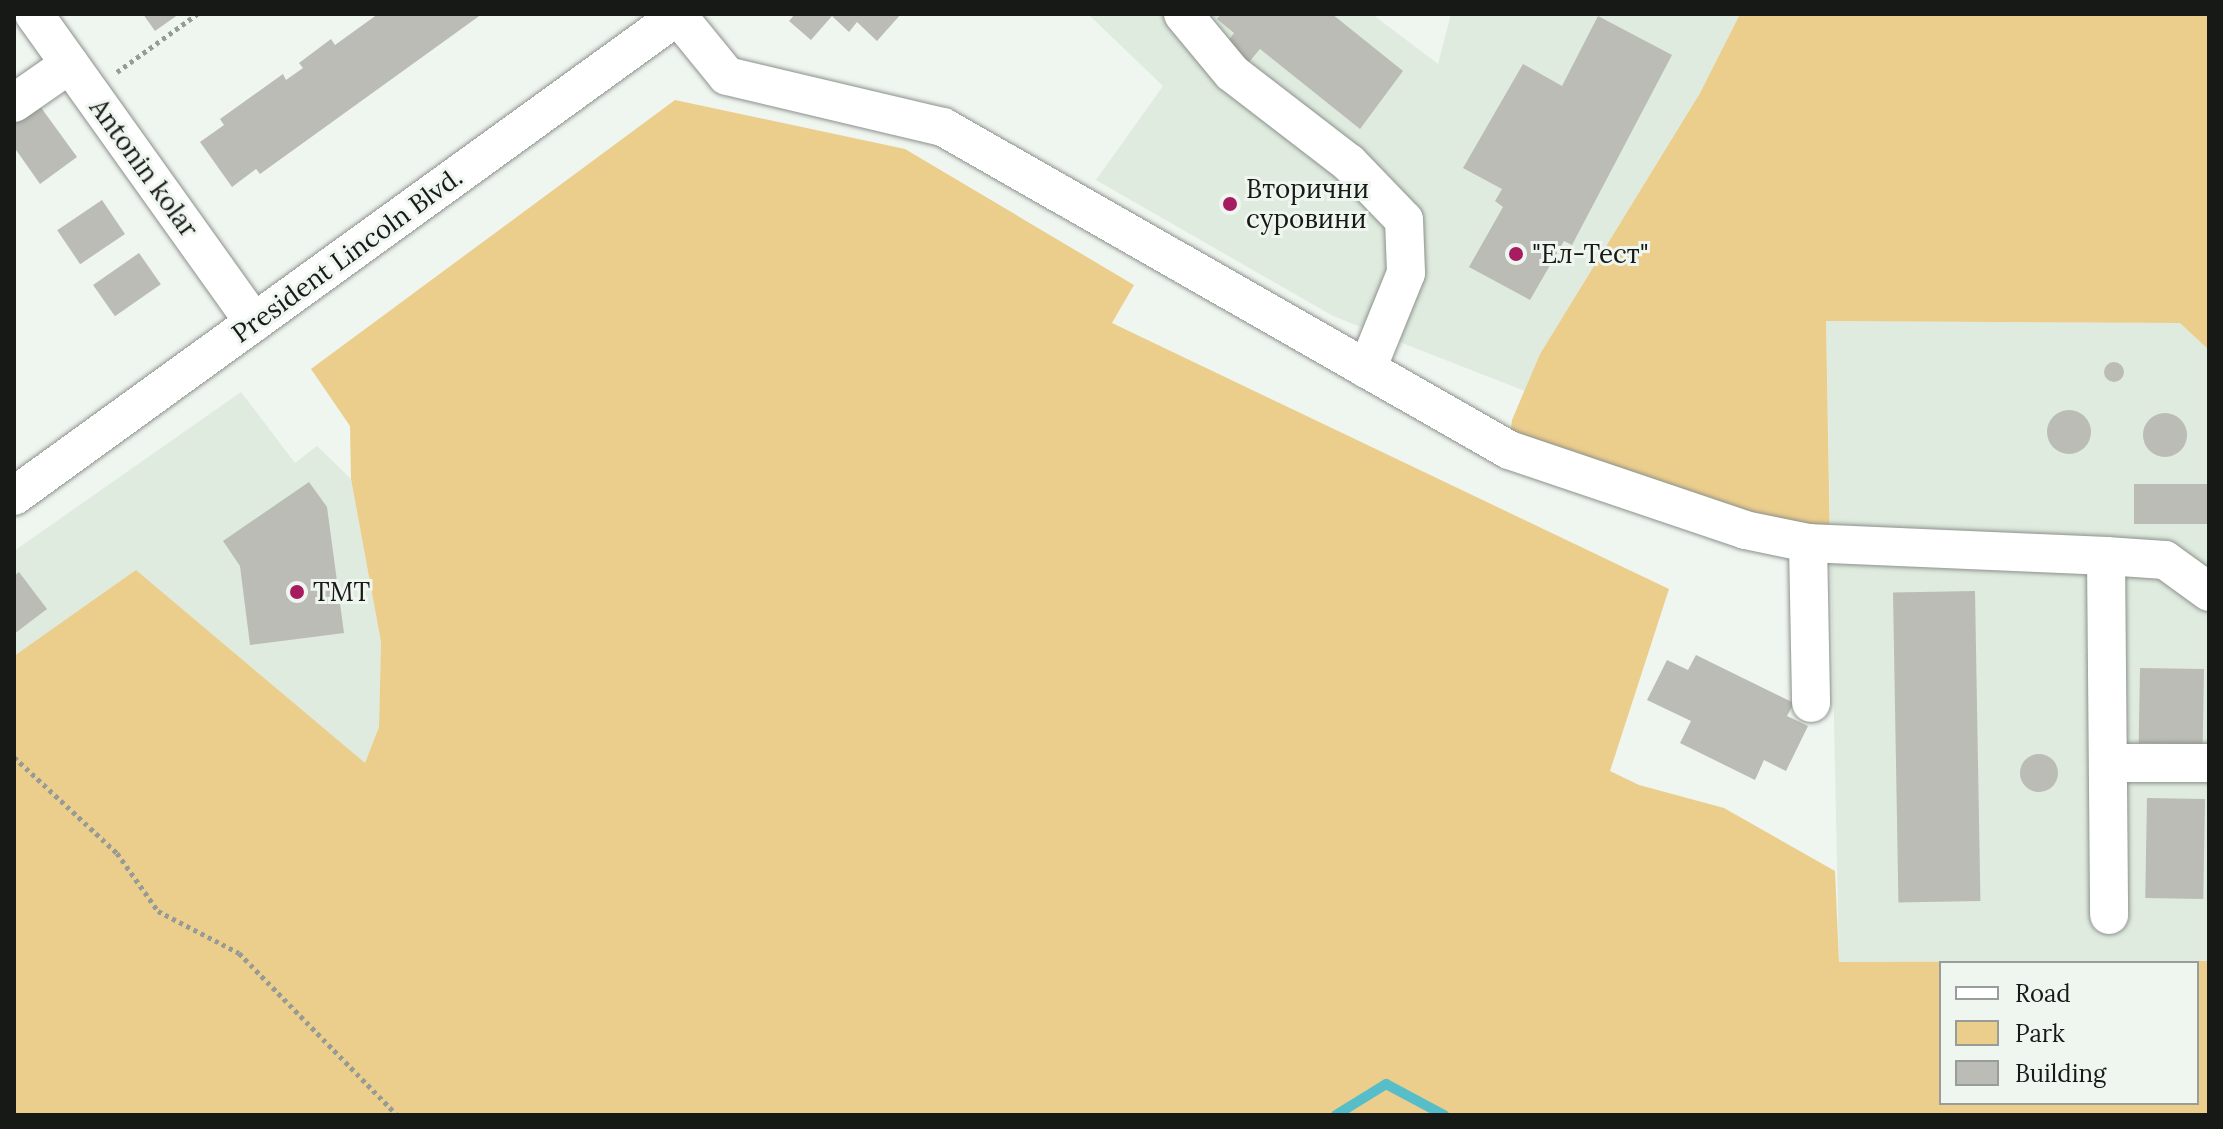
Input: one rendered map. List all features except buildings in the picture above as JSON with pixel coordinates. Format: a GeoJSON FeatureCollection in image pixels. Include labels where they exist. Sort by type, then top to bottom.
{"type":"FeatureCollection","features":[{"type":"Feature","properties":{"kind":"street","name":"Antonin kolar"},"geometry":{"type":"LineString","coordinates":[[34,14],[254,322]]}},
{"type":"Feature","properties":{"kind":"street"},"geometry":{"type":"LineString","coordinates":[[1183,14],[1232,73],[1349,163],[1404,220],[1406,273],[1367,369]]}},
{"type":"Feature","properties":{"kind":"street"},"geometry":{"type":"LineString","coordinates":[[679,15],[727,76],[943,127],[1509,450],[1745,530],[1808,543],[2165,560],[2209,592]]}},
{"type":"Feature","properties":{"kind":"street","name":"President Lincoln Blvd."},"geometry":{"type":"LineString","coordinates":[[14,496],[679,15]]}},
{"type":"Feature","properties":{"kind":"street"},"geometry":{"type":"LineString","coordinates":[[14,103],[80,78]]}},
{"type":"Feature","properties":{"kind":"street"},"geometry":{"type":"LineString","coordinates":[[1808,543],[1811,703]]}},
{"type":"Feature","properties":{"kind":"street"},"geometry":{"type":"LineString","coordinates":[[2106,556],[2109,915]]}},
{"type":"Feature","properties":{"kind":"street"},"geometry":{"type":"LineString","coordinates":[[2108,763],[2209,763]]}},
{"type":"Feature","properties":{"kind":"path"},"geometry":{"type":"LineString","coordinates":[[80,78],[197,14]]}},
{"type":"Feature","properties":{"kind":"path"},"geometry":{"type":"LineString","coordinates":[[14,757],[117,853],[158,911],[239,953],[397,1115]]}},
{"type":"Feature","properties":{"kind":"shaded area"},"geometry":{"type":"Polygon","coordinates":[[[1088,14],[1372,14],[1438,64],[1451,14],[1740,14],[1700,93],[1540,354],[1525,391],[1333,316],[1096,180],[1163,86],[1088,14]]]}},
{"type":"Feature","properties":{"kind":"shaded area"},"geometry":{"type":"Polygon","coordinates":[[[1826,321],[2181,323],[2209,350],[2209,961],[1839,963],[1826,321]]]}},
{"type":"Feature","properties":{"kind":"shaded area"},"geometry":{"type":"Polygon","coordinates":[[[241,392],[295,463],[317,446],[351,479],[381,642],[379,727],[365,764],[137,571],[14,656],[14,551],[241,392]]]}},
{"type":"Feature","properties":{"kind":"green space"},"geometry":{"type":"Polygon","coordinates":[[[1740,14],[2209,14],[2209,350],[2180,323],[1826,321],[1830,545],[1509,450],[1512,420],[1540,354],[1700,93],[1740,14]]]}},
{"type":"Feature","properties":{"kind":"green space"},"geometry":{"type":"Polygon","coordinates":[[[675,100],[905,149],[1134,285],[1112,323],[1669,589],[1610,771],[1639,785],[1724,808],[1835,871],[1839,962],[1939,962],[1939,1105],[2199,1105],[2199,961],[2209,961],[2209,1115],[14,1115],[14,656],[136,570],[365,763],[379,727],[381,642],[351,479],[350,426],[311,369],[675,100]]]}},
{"type":"Feature","properties":{"kind":"waterway"},"geometry":{"type":"LineString","coordinates":[[1336,1115],[1386,1084],[1444,1115]]}},
{"type":"Feature","properties":{"kind":"place","name":"Вторични суровини"},"geometry":{"type":"Point","coordinates":[1230,204]}},
{"type":"Feature","properties":{"kind":"place","name":"\"Ел-Тест\""},"geometry":{"type":"Point","coordinates":[1516,254]}},
{"type":"Feature","properties":{"kind":"place","name":"TMT"},"geometry":{"type":"Point","coordinates":[297,592]}}]}
